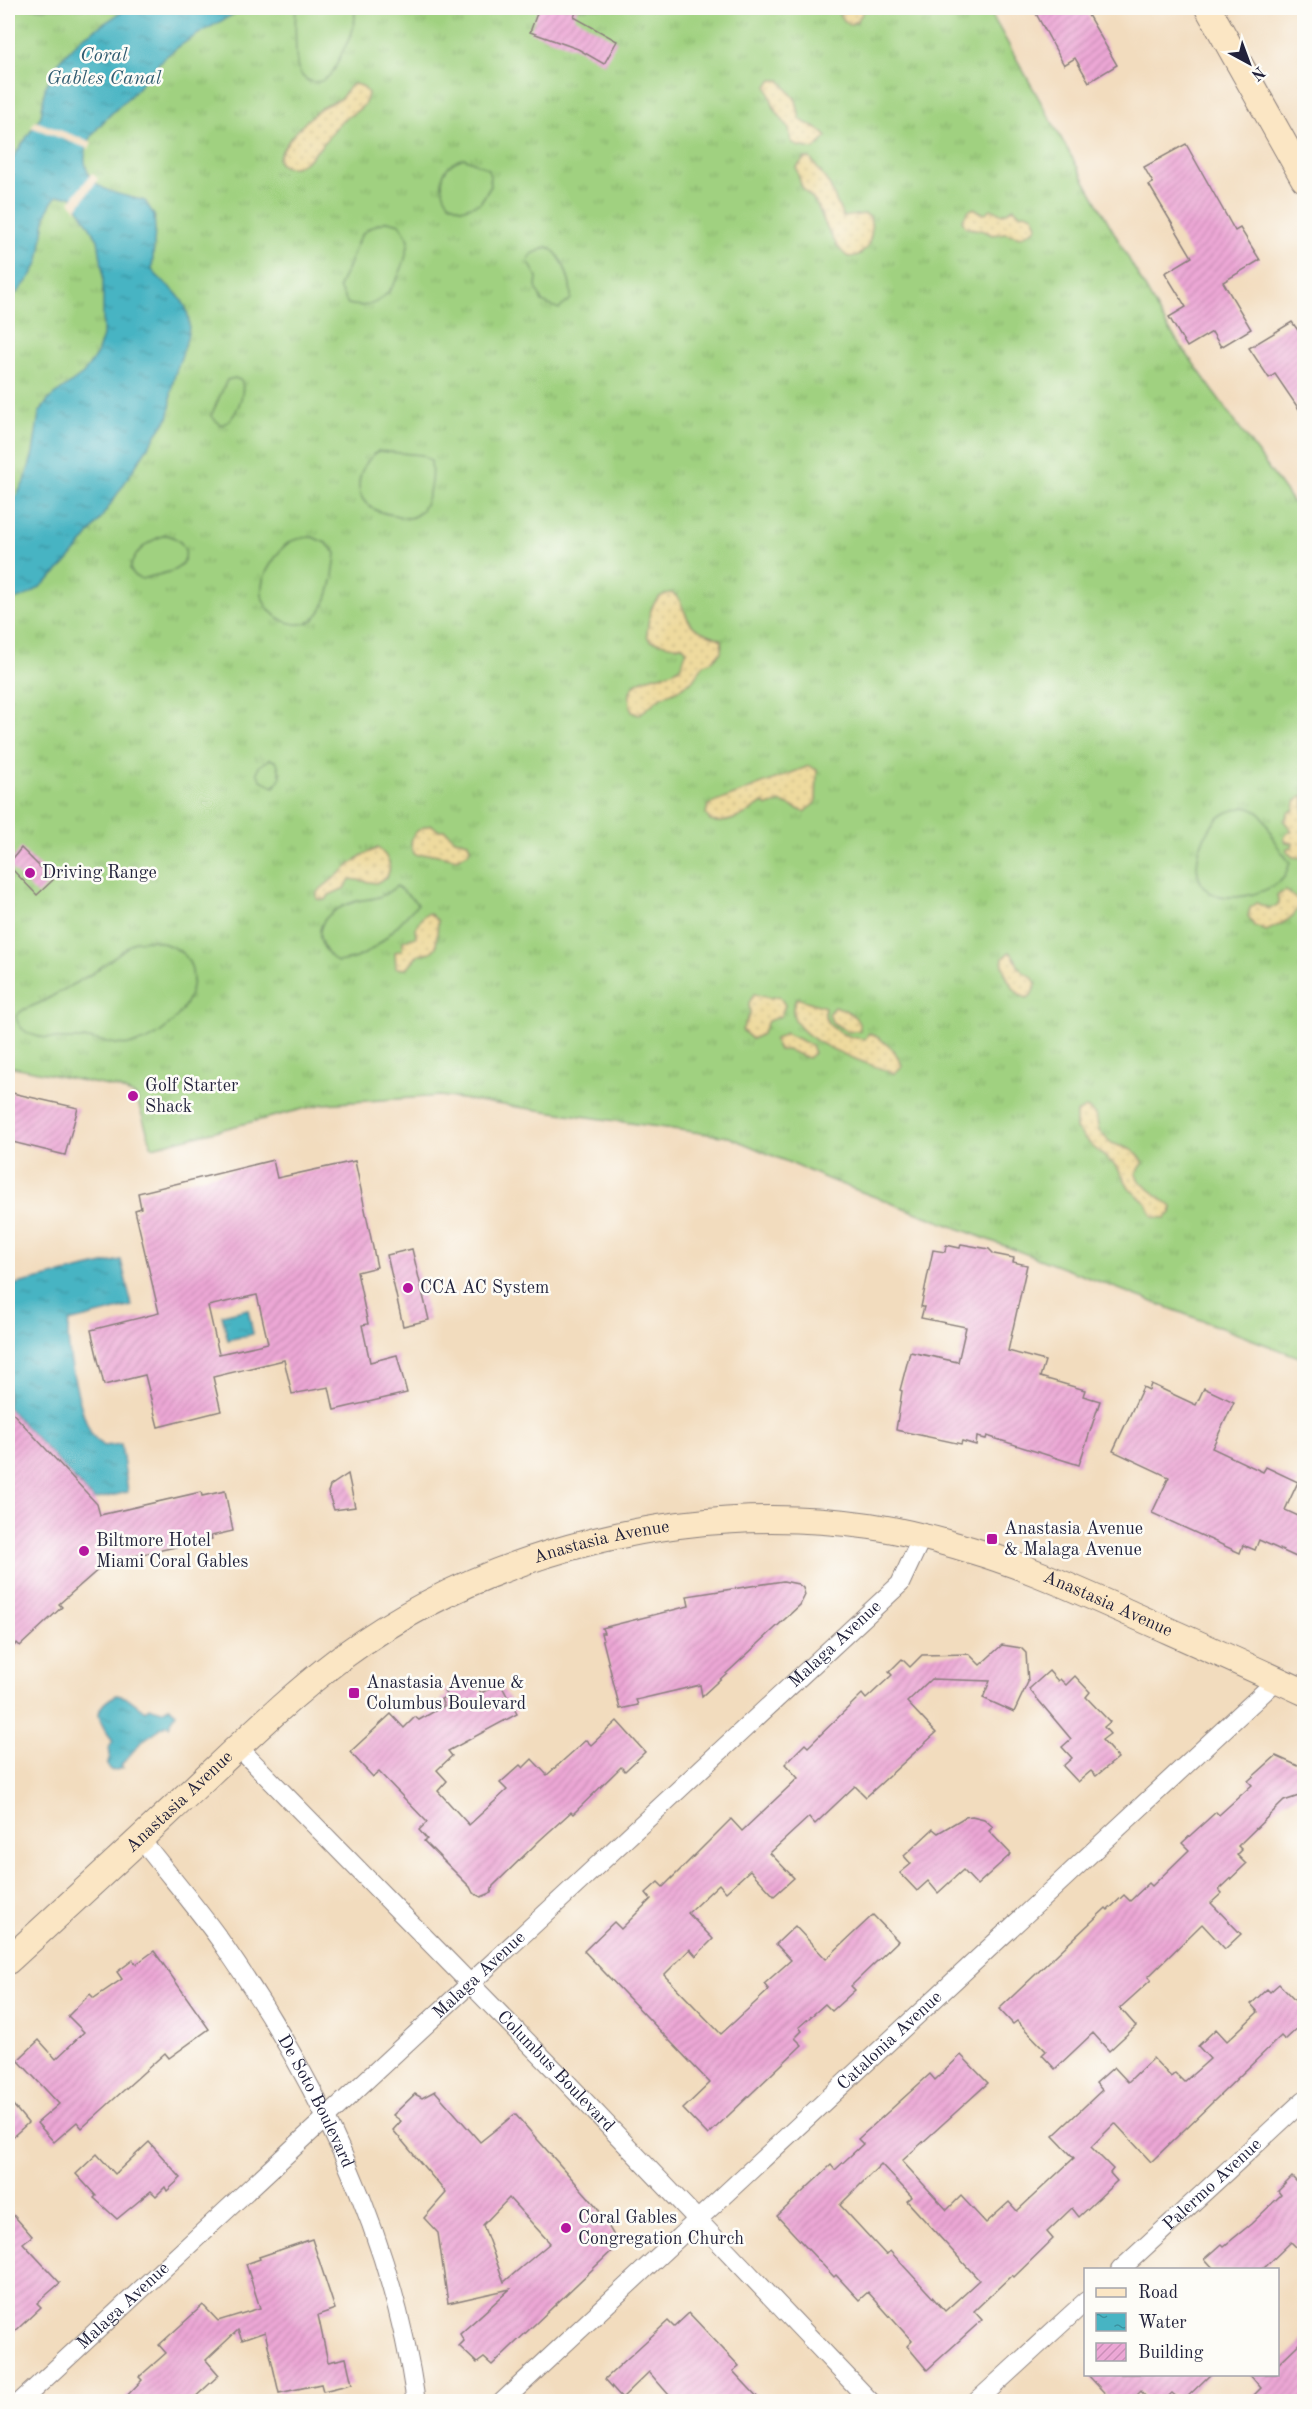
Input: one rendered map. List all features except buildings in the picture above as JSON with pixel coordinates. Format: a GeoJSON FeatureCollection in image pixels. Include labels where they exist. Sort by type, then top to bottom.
{"type":"FeatureCollection","features":[{"type":"Feature","properties":{"kind":"street"},"geometry":{"type":"LineString","coordinates":[[1208,8],[1305,179]]}},
{"type":"Feature","properties":{"kind":"street","name":"Anastasia Avenue"},"geometry":{"type":"LineString","coordinates":[[8,1961],[238,1747],[308,1685],[372,1637],[461,1588],[546,1556],[629,1534],[758,1520],[856,1524],[922,1538],[988,1556],[1052,1579],[1305,1692]]}},
{"type":"Feature","properties":{"kind":"street","name":"Malaga Avenue"},"geometry":{"type":"LineString","coordinates":[[20,2402],[900,1584],[922,1538]]}},
{"type":"Feature","properties":{"kind":"street","name":"Catalonia Avenue"},"geometry":{"type":"LineString","coordinates":[[502,2402],[1277,1680]]}},
{"type":"Feature","properties":{"kind":"street","name":"Columbus Boulevard"},"geometry":{"type":"LineString","coordinates":[[238,1747],[471,1985],[871,2402]]}},
{"type":"Feature","properties":{"kind":"street","name":"De Soto Boulevard"},"geometry":{"type":"LineString","coordinates":[[141,1839],[221,1942],[284,2038],[327,2119],[361,2201],[386,2272],[408,2358],[416,2402]]}},
{"type":"Feature","properties":{"kind":"street","name":"Palermo Avenue"},"geometry":{"type":"LineString","coordinates":[[1122,2268],[1305,2100]]}},
{"type":"Feature","properties":{"kind":"street"},"geometry":{"type":"LineString","coordinates":[[976,2402],[1084,2303]]}},
{"type":"Feature","properties":{"kind":"green space"},"geometry":{"type":"Polygon","coordinates":[[[8,8],[988,8],[1166,325],[1304,518],[1304,1359],[830,1180],[729,1137],[440,1096],[323,1104],[152,1147],[136,1096],[118,1088],[8,1066],[8,8]]]}},
{"type":"Feature","properties":{"kind":"green space"},"geometry":{"type":"Polygon","coordinates":[[[296,8],[354,8],[354,24],[350,38],[337,65],[326,79],[321,81],[311,82],[300,73],[296,47],[296,8]]]}},
{"type":"Feature","properties":{"kind":"green space"},"geometry":{"type":"Polygon","coordinates":[[[464,158],[489,169],[491,186],[480,203],[462,209],[449,203],[442,182],[450,165],[464,158]]]}},
{"type":"Feature","properties":{"kind":"green space"},"geometry":{"type":"Polygon","coordinates":[[[388,221],[400,224],[409,240],[398,277],[383,297],[373,303],[362,306],[348,304],[339,288],[358,242],[370,228],[388,221]]]}},
{"type":"Feature","properties":{"kind":"green space"},"geometry":{"type":"Polygon","coordinates":[[[547,247],[561,261],[570,285],[571,299],[559,309],[542,302],[536,287],[537,277],[528,261],[532,254],[547,247]]]}},
{"type":"Feature","properties":{"kind":"green space"},"geometry":{"type":"Polygon","coordinates":[[[235,378],[242,381],[241,400],[231,418],[221,425],[211,416],[227,380],[235,378]]]}},
{"type":"Feature","properties":{"kind":"green space"},"geometry":{"type":"Polygon","coordinates":[[[378,451],[422,455],[431,461],[428,495],[421,511],[415,516],[406,518],[378,511],[366,503],[362,497],[359,490],[361,473],[368,460],[378,451]]]}},
{"type":"Feature","properties":{"kind":"green space"},"geometry":{"type":"Polygon","coordinates":[[[165,535],[182,544],[185,559],[176,569],[143,579],[136,577],[130,569],[138,552],[153,540],[165,535]]]}},
{"type":"Feature","properties":{"kind":"green space"},"geometry":{"type":"Polygon","coordinates":[[[312,537],[326,543],[336,553],[330,588],[324,605],[315,618],[300,624],[292,623],[276,616],[264,603],[263,581],[270,565],[285,546],[293,540],[312,537]]]}},
{"type":"Feature","properties":{"kind":"green space"},"geometry":{"type":"Polygon","coordinates":[[[270,759],[277,762],[281,777],[274,787],[261,780],[257,773],[259,766],[270,759]]]}},
{"type":"Feature","properties":{"kind":"green space"},"geometry":{"type":"Polygon","coordinates":[[[1244,807],[1257,811],[1261,815],[1275,842],[1290,863],[1285,876],[1258,893],[1233,897],[1212,893],[1204,887],[1199,878],[1197,868],[1201,846],[1211,826],[1218,818],[1244,807]]]}},
{"type":"Feature","properties":{"kind":"green space"},"geometry":{"type":"Polygon","coordinates":[[[397,886],[418,904],[372,949],[350,960],[337,962],[322,943],[321,926],[326,919],[342,907],[378,897],[397,886]]]}},
{"type":"Feature","properties":{"kind":"green space"},"geometry":{"type":"Polygon","coordinates":[[[153,940],[172,947],[185,956],[192,972],[192,985],[181,1011],[161,1032],[150,1039],[125,1045],[88,1039],[46,1038],[26,1032],[19,1025],[16,1016],[23,1010],[42,1002],[93,973],[135,941],[153,940]]]}},
{"type":"Feature","properties":{"kind":"sand"},"geometry":{"type":"Polygon","coordinates":[[[845,8],[866,8],[857,21],[849,25],[839,15],[845,8]]]}},
{"type":"Feature","properties":{"kind":"sand"},"geometry":{"type":"Polygon","coordinates":[[[772,80],[780,80],[796,100],[800,119],[820,130],[827,137],[814,149],[797,146],[791,141],[789,129],[774,108],[767,86],[772,80]]]}},
{"type":"Feature","properties":{"kind":"sand"},"geometry":{"type":"Polygon","coordinates":[[[355,84],[362,86],[368,93],[364,105],[341,122],[305,162],[288,167],[280,164],[278,159],[281,152],[303,125],[323,106],[340,99],[349,87],[355,84]]]}},
{"type":"Feature","properties":{"kind":"sand"},"geometry":{"type":"Polygon","coordinates":[[[805,158],[810,158],[829,184],[843,217],[865,214],[870,217],[872,229],[869,242],[866,248],[856,256],[849,257],[840,249],[817,204],[804,190],[796,168],[805,158]]]}},
{"type":"Feature","properties":{"kind":"sand"},"geometry":{"type":"Polygon","coordinates":[[[974,208],[984,214],[991,209],[1003,214],[1014,208],[1020,214],[1033,216],[1037,225],[1035,229],[1021,237],[1005,233],[992,235],[965,227],[962,220],[968,211],[974,208]]]}},
{"type":"Feature","properties":{"kind":"sand"},"geometry":{"type":"Polygon","coordinates":[[[672,593],[676,595],[692,625],[722,640],[721,652],[712,661],[704,664],[692,681],[661,697],[639,715],[632,712],[629,699],[632,689],[645,679],[673,672],[679,668],[687,651],[683,646],[650,641],[647,635],[652,608],[659,598],[672,593]]]}},
{"type":"Feature","properties":{"kind":"sand"},"geometry":{"type":"Polygon","coordinates":[[[809,766],[817,770],[816,802],[805,812],[781,802],[768,806],[763,803],[738,818],[724,822],[710,821],[706,814],[708,805],[809,766]]]}},
{"type":"Feature","properties":{"kind":"sand"},"geometry":{"type":"Polygon","coordinates":[[[1304,795],[1304,858],[1293,857],[1287,852],[1287,848],[1292,847],[1293,843],[1286,842],[1284,838],[1288,832],[1292,831],[1284,821],[1289,812],[1294,810],[1295,802],[1304,795]]]}},
{"type":"Feature","properties":{"kind":"sand"},"geometry":{"type":"Polygon","coordinates":[[[432,825],[438,830],[445,830],[455,839],[468,842],[470,848],[468,853],[457,859],[433,854],[415,855],[411,844],[414,835],[421,828],[432,825]]]}},
{"type":"Feature","properties":{"kind":"sand"},"geometry":{"type":"Polygon","coordinates":[[[378,848],[388,861],[390,868],[387,877],[376,883],[350,879],[345,888],[329,895],[326,900],[317,899],[317,892],[361,856],[378,848]]]}},
{"type":"Feature","properties":{"kind":"sand"},"geometry":{"type":"Polygon","coordinates":[[[1286,891],[1300,901],[1296,912],[1283,923],[1266,931],[1254,926],[1248,916],[1250,908],[1257,903],[1267,908],[1275,907],[1279,903],[1277,895],[1286,891]]]}},
{"type":"Feature","properties":{"kind":"sand"},"geometry":{"type":"Polygon","coordinates":[[[429,913],[438,921],[436,947],[431,952],[419,954],[406,969],[396,968],[395,952],[402,950],[403,941],[416,937],[415,928],[424,915],[429,913]]]}},
{"type":"Feature","properties":{"kind":"sand"},"geometry":{"type":"Polygon","coordinates":[[[1009,952],[1021,970],[1036,984],[1031,996],[1026,998],[1021,996],[1006,975],[1003,958],[1009,952]]]}},
{"type":"Feature","properties":{"kind":"sand"},"geometry":{"type":"Polygon","coordinates":[[[754,994],[769,998],[779,996],[785,1005],[781,1016],[768,1021],[762,1034],[752,1039],[742,1030],[750,1014],[749,1003],[754,994]]]}},
{"type":"Feature","properties":{"kind":"sand"},"geometry":{"type":"Polygon","coordinates":[[[797,998],[825,1007],[827,1021],[837,1031],[851,1037],[865,1039],[869,1033],[880,1039],[889,1046],[902,1066],[895,1073],[890,1072],[844,1055],[810,1036],[798,1024],[793,1012],[797,998]]]}},
{"type":"Feature","properties":{"kind":"sand"},"geometry":{"type":"Polygon","coordinates":[[[835,1006],[855,1017],[860,1030],[848,1032],[832,1022],[829,1013],[835,1006]]]}},
{"type":"Feature","properties":{"kind":"sand"},"geometry":{"type":"Polygon","coordinates":[[[785,1033],[811,1045],[814,1053],[808,1058],[787,1050],[779,1050],[774,1040],[785,1033]]]}},
{"type":"Feature","properties":{"kind":"sand"},"geometry":{"type":"Polygon","coordinates":[[[1086,1108],[1095,1115],[1099,1131],[1108,1140],[1131,1150],[1141,1158],[1143,1163],[1136,1174],[1139,1181],[1172,1207],[1171,1213],[1165,1218],[1153,1217],[1146,1203],[1130,1189],[1117,1167],[1076,1129],[1076,1113],[1086,1108]]]}},
{"type":"Feature","properties":{"kind":"water","name":"Coral Gables Canal"},"geometry":{"type":"Polygon","coordinates":[[[128,8],[245,8],[193,37],[164,58],[134,92],[99,126],[87,147],[85,158],[87,170],[97,184],[112,192],[145,201],[154,215],[152,270],[183,302],[188,313],[188,334],[173,383],[168,418],[106,511],[71,558],[52,577],[30,594],[8,602],[8,510],[25,481],[33,453],[39,413],[49,399],[83,374],[97,354],[103,336],[103,272],[98,240],[71,196],[57,196],[52,202],[44,226],[37,266],[26,283],[8,302],[8,172],[10,162],[41,116],[45,88],[60,60],[80,39],[128,8]]]}},
{"type":"Feature","properties":{"kind":"water"},"geometry":{"type":"Polygon","coordinates":[[[121,1260],[132,1306],[69,1322],[71,1362],[87,1423],[92,1435],[104,1446],[121,1444],[128,1492],[94,1500],[8,1408],[8,1286],[121,1260]]]}},
{"type":"Feature","properties":{"kind":"water"},"geometry":{"type":"Polygon","coordinates":[[[248,1309],[253,1334],[228,1340],[222,1315],[248,1309]]]}},
{"type":"Feature","properties":{"kind":"water"},"geometry":{"type":"Polygon","coordinates":[[[117,1695],[128,1698],[145,1711],[149,1707],[162,1711],[169,1707],[176,1713],[169,1726],[167,1724],[142,1741],[121,1765],[123,1768],[112,1771],[107,1765],[110,1756],[109,1745],[113,1741],[99,1716],[103,1705],[117,1695]]]}},
{"type":"Feature","properties":{"kind":"pier"},"geometry":{"type":"Polygon","coordinates":[[[35,121],[92,142],[89,149],[31,127],[35,121]]]}},
{"type":"Feature","properties":{"kind":"pier"},"geometry":{"type":"Polygon","coordinates":[[[92,173],[98,179],[76,210],[70,201],[92,173]]]}},
{"type":"Feature","properties":{"kind":"place","name":"Driving Range"},"geometry":{"type":"Point","coordinates":[30,873]}},
{"type":"Feature","properties":{"kind":"place","name":"Golf Starter Shack"},"geometry":{"type":"Point","coordinates":[133,1096]}},
{"type":"Feature","properties":{"kind":"place","name":"CCA AC System"},"geometry":{"type":"Point","coordinates":[408,1288]}},
{"type":"Feature","properties":{"kind":"place","name":"Anastasia Avenue & Malaga Avenue"},"geometry":{"type":"Point","coordinates":[992,1539]}},
{"type":"Feature","properties":{"kind":"place","name":"Biltmore Hotel Miami Coral Gables"},"geometry":{"type":"Point","coordinates":[84,1551]}},
{"type":"Feature","properties":{"kind":"place","name":"Anastasia Avenue & Columbus Boulevard"},"geometry":{"type":"Point","coordinates":[354,1693]}},
{"type":"Feature","properties":{"kind":"place","name":"Coral Gables Congregation Church"},"geometry":{"type":"Point","coordinates":[566,2228]}}]}
